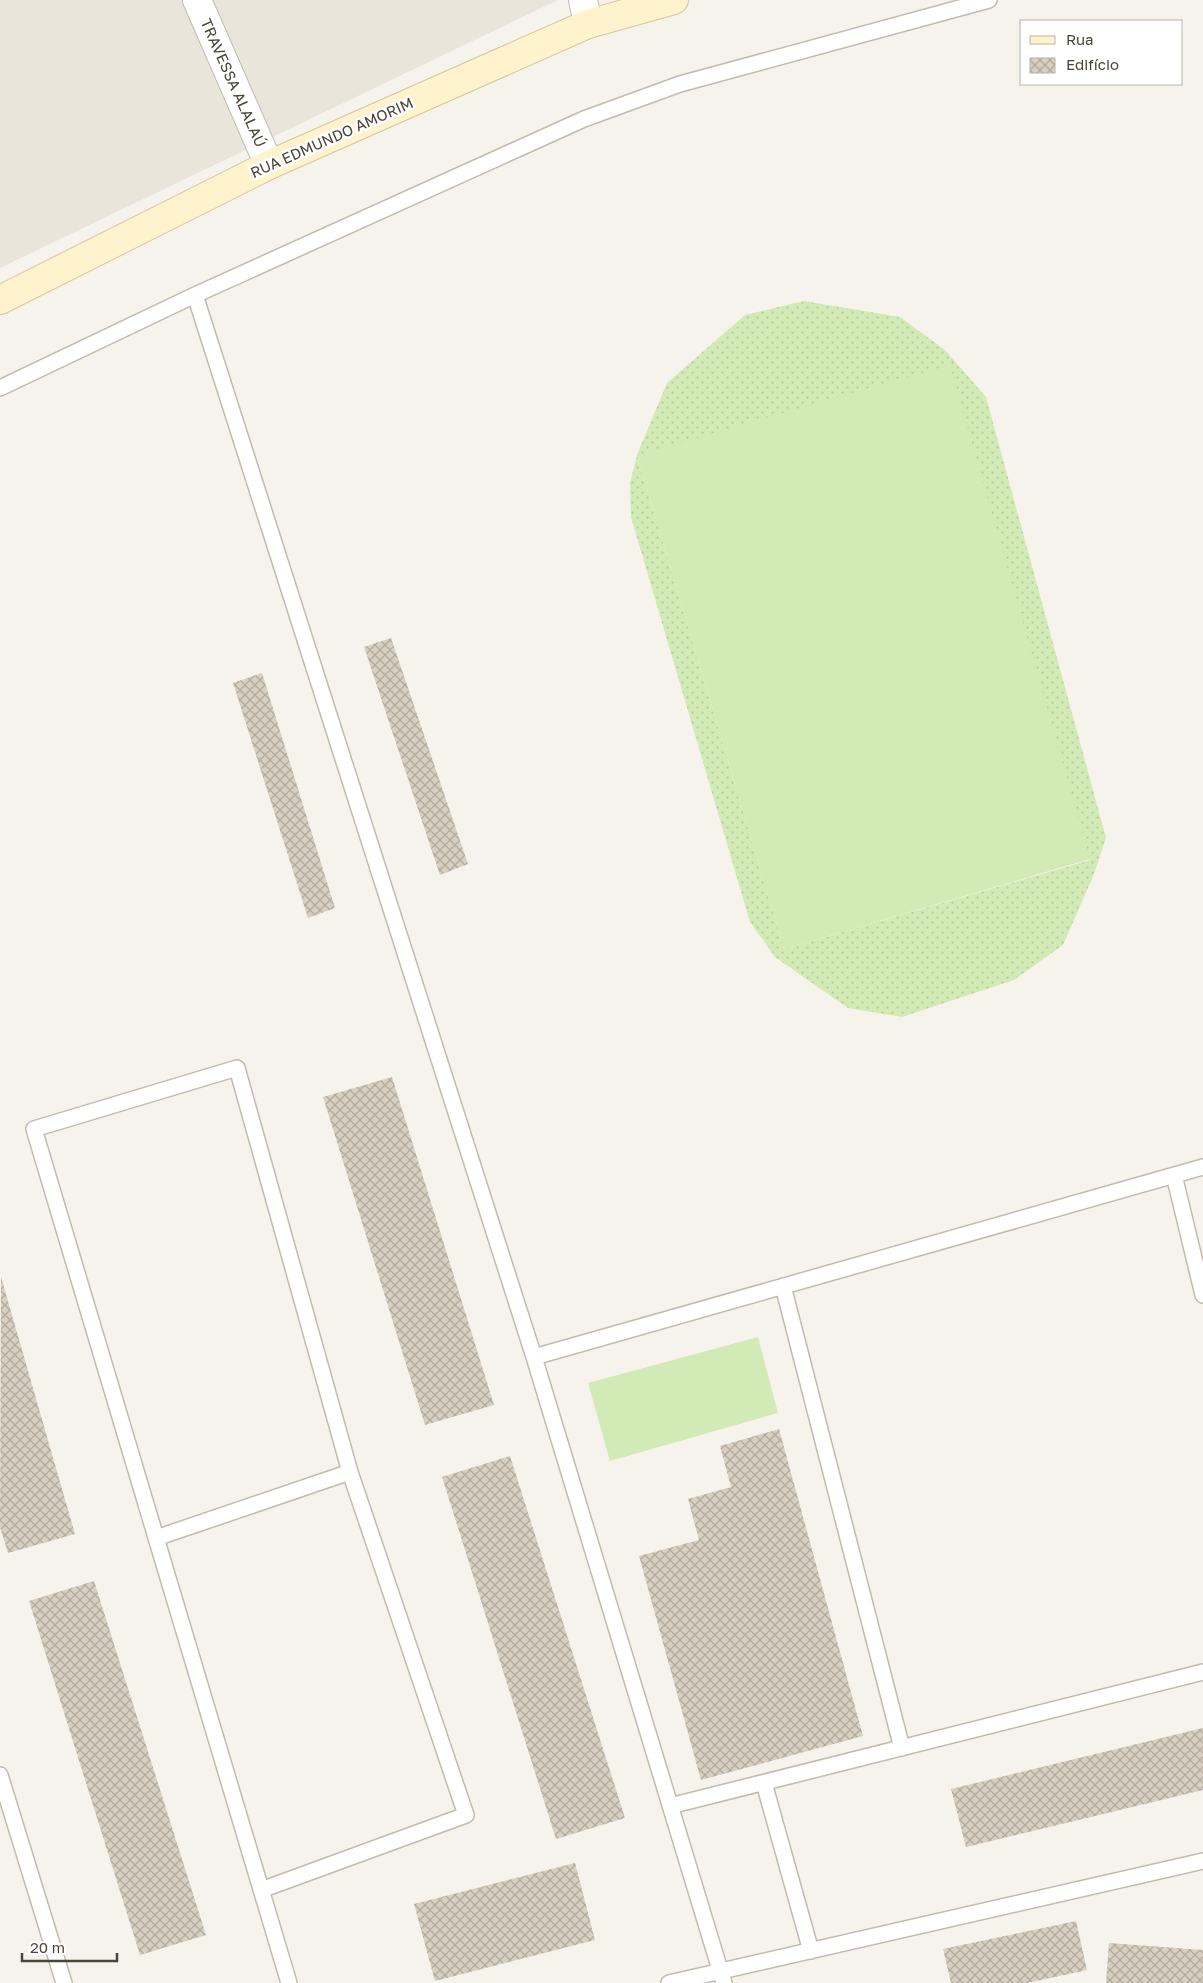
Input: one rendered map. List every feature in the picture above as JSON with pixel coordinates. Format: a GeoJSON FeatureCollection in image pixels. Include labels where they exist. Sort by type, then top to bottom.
{"type":"FeatureCollection","features":[{"type":"Feature","properties":{"kind":"street","name":"TRAVESSA ALALAÚ"},"geometry":{"type":"LineString","coordinates":[[197,0],[269,165]]}},
{"type":"Feature","properties":{"kind":"street","name":"RUA EDMUNDO AMORIM"},"geometry":{"type":"LineString","coordinates":[[0,300],[269,165],[586,12],[674,0]]}},
{"type":"Feature","properties":{"kind":"lane"},"geometry":{"type":"LineString","coordinates":[[0,388],[195,295],[584,119],[680,84],[989,0]]}},
{"type":"Feature","properties":{"kind":"lane"},"geometry":{"type":"LineString","coordinates":[[195,295],[534,1357],[722,1977]]}},
{"type":"Feature","properties":{"kind":"lane"},"geometry":{"type":"LineString","coordinates":[[261,1890],[466,1814],[350,1472],[237,1068],[34,1130],[261,1890],[289,1983]]}},
{"type":"Feature","properties":{"kind":"lane"},"geometry":{"type":"LineString","coordinates":[[534,1357],[1203,1167]]}},
{"type":"Feature","properties":{"kind":"lane"},"geometry":{"type":"LineString","coordinates":[[1174,1175],[1203,1295]]}},
{"type":"Feature","properties":{"kind":"lane"},"geometry":{"type":"LineString","coordinates":[[783,1286],[902,1748]]}},
{"type":"Feature","properties":{"kind":"lane"},"geometry":{"type":"LineString","coordinates":[[156,1538],[350,1472]]}},
{"type":"Feature","properties":{"kind":"lane"},"geometry":{"type":"LineString","coordinates":[[670,1806],[1203,1672]]}},
{"type":"Feature","properties":{"kind":"lane"},"geometry":{"type":"LineString","coordinates":[[0,1775],[64,1983]]}},
{"type":"Feature","properties":{"kind":"lane"},"geometry":{"type":"LineString","coordinates":[[764,1783],[811,1951]]}},
{"type":"Feature","properties":{"kind":"lane"},"geometry":{"type":"LineString","coordinates":[[669,1983],[722,1977],[811,1951],[1203,1861]]}},
{"type":"Feature","properties":{"kind":"shaded area"},"geometry":{"type":"Polygon","coordinates":[[[0,0],[558,0],[0,268],[0,0]]]}},
{"type":"Feature","properties":{"kind":"green space"},"geometry":{"type":"Polygon","coordinates":[[[804,301],[900,317],[945,350],[986,397],[1106,838],[1094,874],[1063,945],[1014,980],[902,1017],[848,1008],[775,957],[750,922],[631,517],[630,483],[637,455],[667,383],[745,315],[804,301]],[[637,455],[784,949],[1090,859],[637,455]]]}},
{"type":"Feature","properties":{"kind":"green space"},"geometry":{"type":"Polygon","coordinates":[[[950,365],[1090,859],[784,949],[637,455],[950,365]]]}},
{"type":"Feature","properties":{"kind":"green space"},"geometry":{"type":"Polygon","coordinates":[[[758,1337],[778,1413],[610,1461],[588,1383],[758,1337]]]}},
{"type":"Feature","properties":{"kind":"building"},"geometry":{"type":"Polygon","coordinates":[[[391,638],[468,864],[440,875],[364,647],[391,638]]]}},
{"type":"Feature","properties":{"kind":"building"},"geometry":{"type":"Polygon","coordinates":[[[262,673],[335,908],[308,918],[233,683],[262,673]]]}},
{"type":"Feature","properties":{"kind":"building"},"geometry":{"type":"Polygon","coordinates":[[[392,1077],[494,1405],[425,1425],[323,1097],[392,1077]]]}},
{"type":"Feature","properties":{"kind":"building"},"geometry":{"type":"Polygon","coordinates":[[[1,1277],[75,1534],[8,1553],[0,1527],[1,1277]]]}},
{"type":"Feature","properties":{"kind":"building"},"geometry":{"type":"Polygon","coordinates":[[[779,1429],[863,1736],[701,1780],[639,1556],[699,1540],[688,1499],[731,1487],[720,1446],[779,1429]]]}},
{"type":"Feature","properties":{"kind":"building"},"geometry":{"type":"Polygon","coordinates":[[[510,1456],[625,1818],[556,1839],[442,1477],[510,1456]]]}},
{"type":"Feature","properties":{"kind":"building"},"geometry":{"type":"Polygon","coordinates":[[[94,1581],[206,1935],[140,1955],[29,1601],[94,1581]]]}},
{"type":"Feature","properties":{"kind":"building"},"geometry":{"type":"Polygon","coordinates":[[[1203,1728],[1203,1790],[966,1847],[951,1789],[1203,1728]]]}},
{"type":"Feature","properties":{"kind":"building"},"geometry":{"type":"Polygon","coordinates":[[[575,1863],[595,1940],[435,1981],[414,1904],[575,1863]]]}},
{"type":"Feature","properties":{"kind":"building"},"geometry":{"type":"Polygon","coordinates":[[[1076,1921],[1087,1970],[1027,1983],[951,1983],[943,1949],[1076,1921]]]}},
{"type":"Feature","properties":{"kind":"building"},"geometry":{"type":"Polygon","coordinates":[[[1109,1943],[1203,1950],[1203,1983],[1106,1983],[1109,1943]]]}}]}
